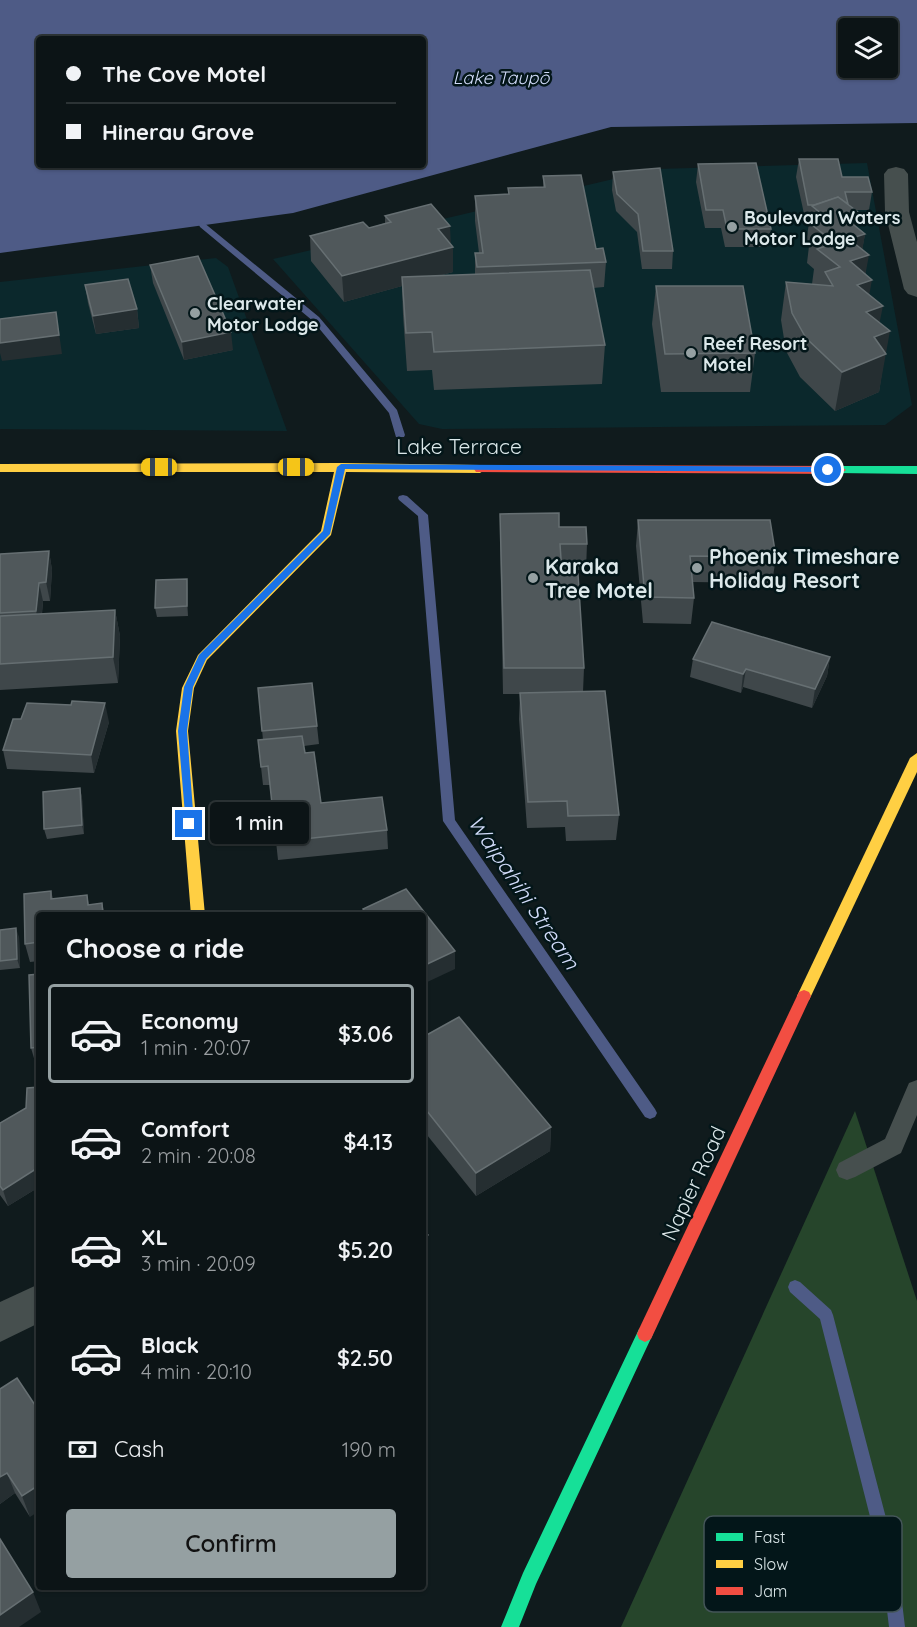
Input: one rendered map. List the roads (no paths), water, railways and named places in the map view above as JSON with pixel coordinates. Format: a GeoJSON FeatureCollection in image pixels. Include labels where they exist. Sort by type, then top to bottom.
{"type":"FeatureCollection","features":[{"type":"Feature","properties":{"kind":"main road"},"geometry":{"type":"LineString","coordinates":[[198,912],[182,731],[188,687],[202,658],[327,532],[341,467]]}},
{"type":"Feature","properties":{"kind":"main road","name":"Lake Terrace"},"geometry":{"type":"LineString","coordinates":[[0,468],[917,470]]}},
{"type":"Feature","properties":{"kind":"main road","name":"Napier Road"},"geometry":{"type":"LineString","coordinates":[[510,1627],[528,1579],[917,758]]}},
{"type":"Feature","properties":{"kind":"street"},"geometry":{"type":"LineString","coordinates":[[896,174],[897,212],[917,289]]}},
{"type":"Feature","properties":{"kind":"street"},"geometry":{"type":"LineString","coordinates":[[0,1323],[36,1304]]}},
{"type":"Feature","properties":{"kind":"lane"},"geometry":{"type":"LineString","coordinates":[[847,1170],[893,1146],[917,1089]]}},
{"type":"Feature","properties":{"kind":"water","name":"Lake Taupō"},"geometry":{"type":"Polygon","coordinates":[[[0,0],[917,0],[917,123],[611,127],[293,213],[0,253],[0,0]]]}},
{"type":"Feature","properties":{"kind":"waterway","name":"Waipahihi Stream"},"geometry":{"type":"LineString","coordinates":[[203,225],[316,319],[394,412],[400,435]]}},
{"type":"Feature","properties":{"kind":"waterway","name":"Waipahihi Stream"},"geometry":{"type":"LineString","coordinates":[[403,498],[423,515],[449,821],[650,1113]]}},
{"type":"Feature","properties":{"kind":"waterway","name":"Waipahihi Stream"},"geometry":{"type":"LineString","coordinates":[[795,1287],[826,1315],[878,1516]]}},
{"type":"Feature","properties":{"kind":"waterway","name":"Waipahihi Stream"},"geometry":{"type":"LineString","coordinates":[[895,1612],[897,1627]]}},
{"type":"Feature","properties":{"kind":"place","name":"Boulevard Waters Motor Lodge"},"geometry":{"type":"Point","coordinates":[732,227]}},
{"type":"Feature","properties":{"kind":"place","name":"Clearwater Motor Lodge"},"geometry":{"type":"Point","coordinates":[195,313]}},
{"type":"Feature","properties":{"kind":"place","name":"Reef Resort Motel"},"geometry":{"type":"Point","coordinates":[691,353]}},
{"type":"Feature","properties":{"kind":"place","name":"Phoenix Timeshare Holiday Resort"},"geometry":{"type":"Point","coordinates":[697,568]}},
{"type":"Feature","properties":{"kind":"place","name":"Karaka Tree Motel"},"geometry":{"type":"Point","coordinates":[533,578]}}]}
